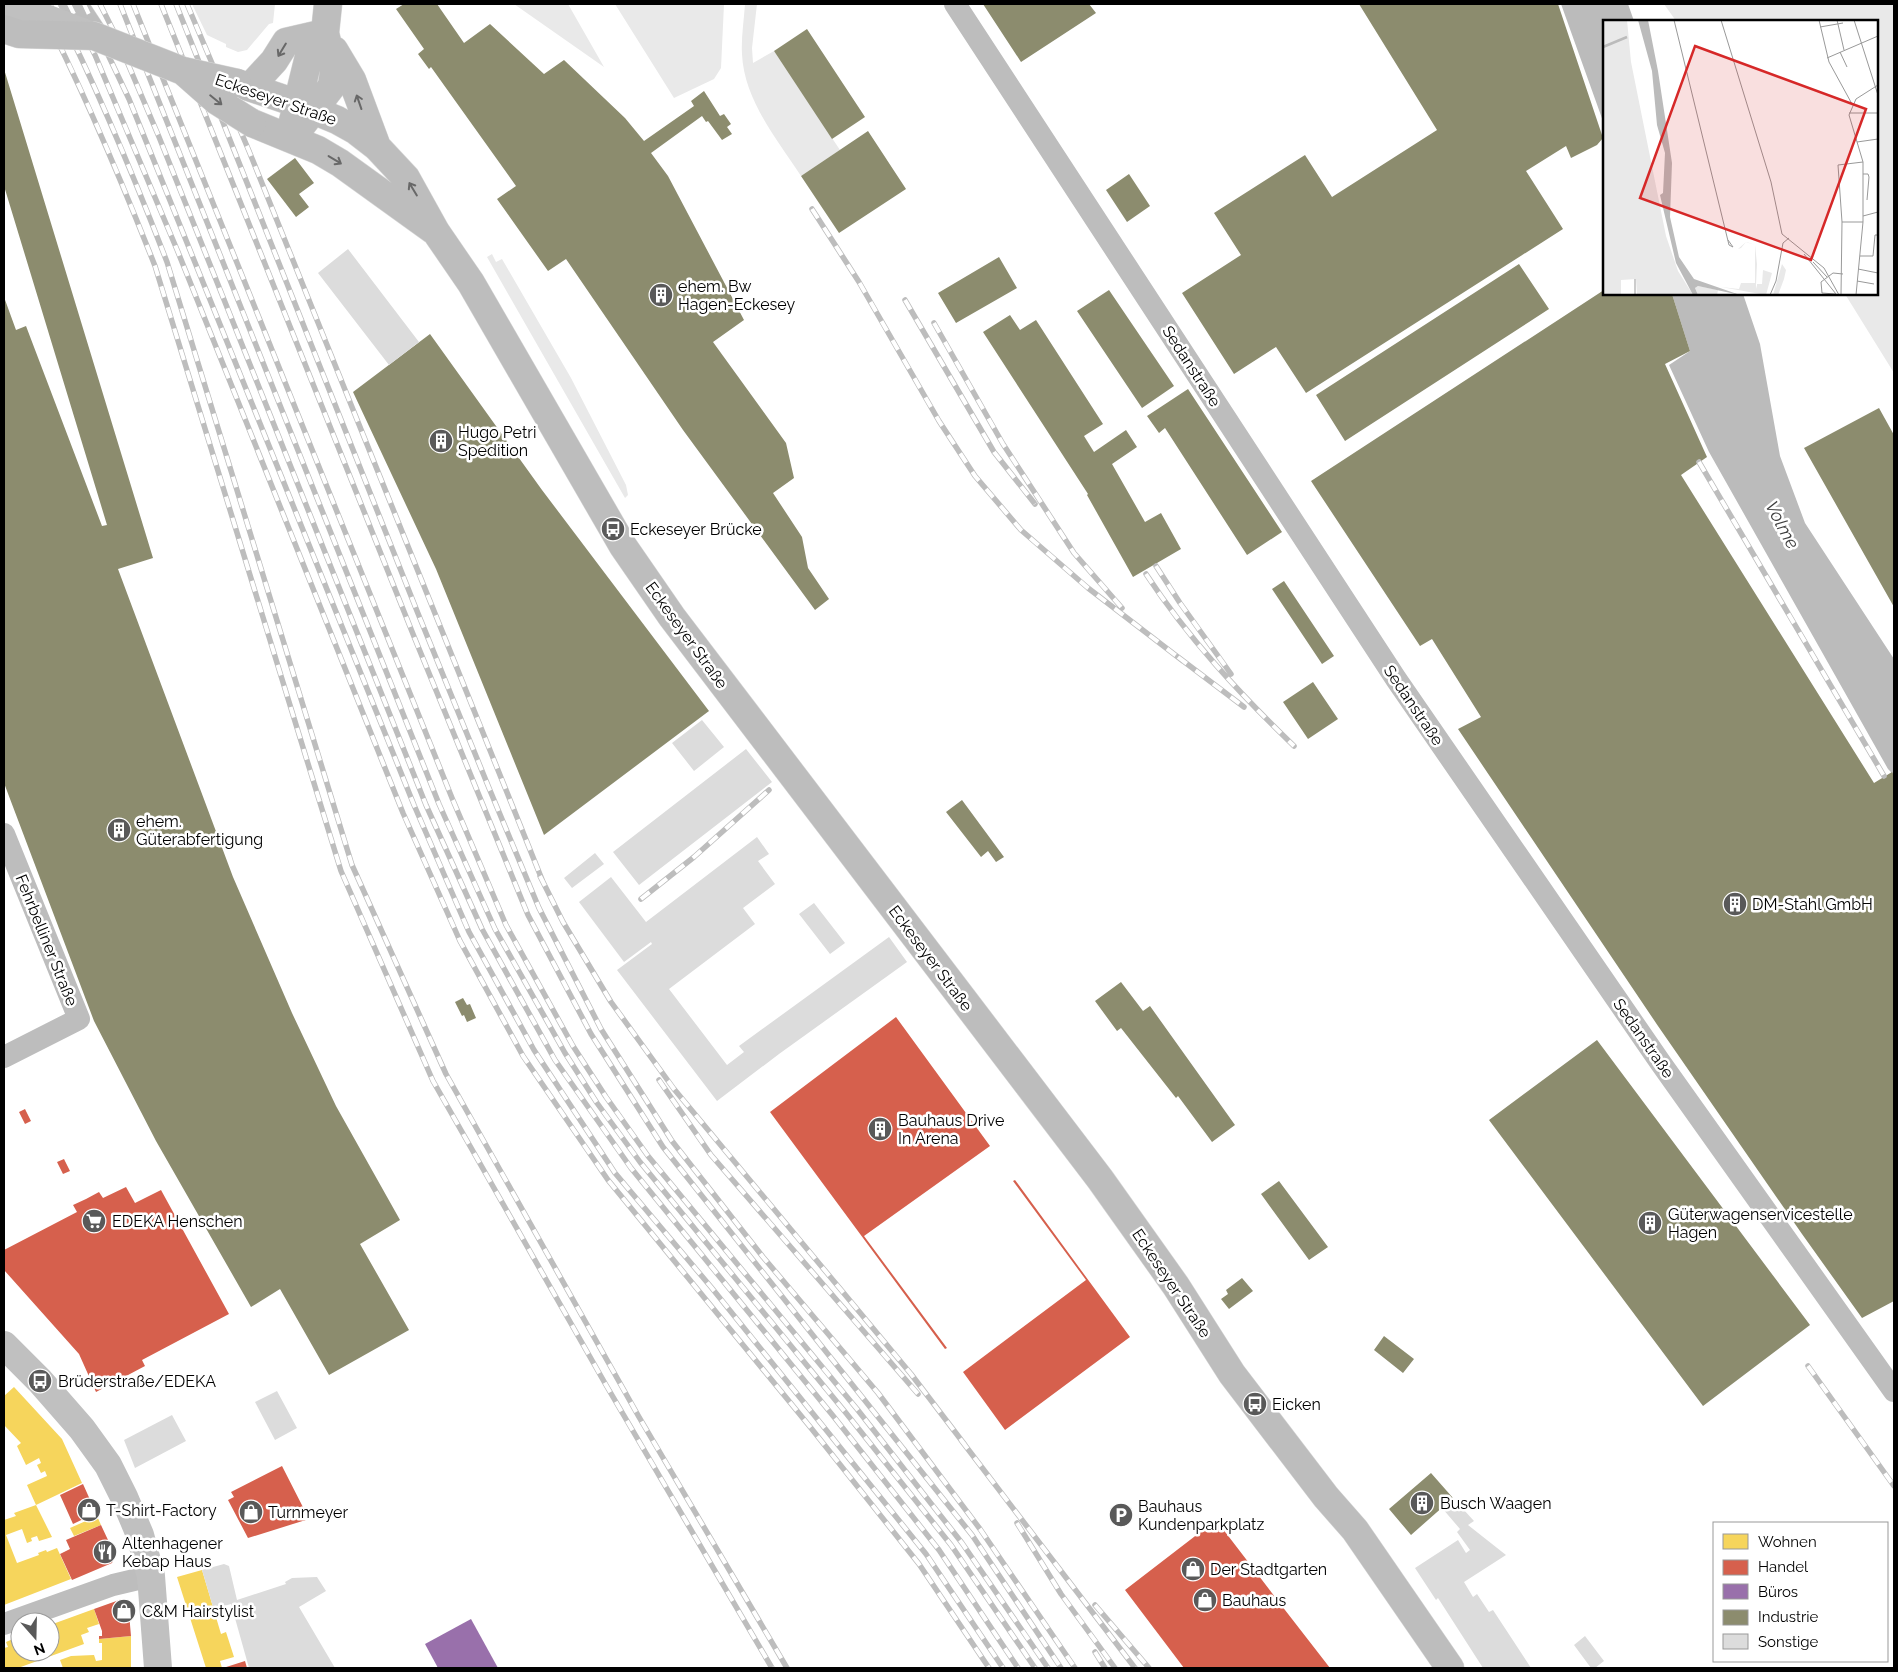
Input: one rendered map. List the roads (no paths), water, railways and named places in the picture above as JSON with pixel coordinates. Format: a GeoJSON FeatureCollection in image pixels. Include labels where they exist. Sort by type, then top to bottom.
{"type":"FeatureCollection","features":[{"type":"Feature","properties":{"kind":"main road"},"geometry":{"type":"LineString","coordinates":[[74,4],[94,36]]}},
{"type":"Feature","properties":{"kind":"main road"},"geometry":{"type":"LineString","coordinates":[[291,138],[305,107],[332,86],[334,71],[325,33],[328,4]]}},
{"type":"Feature","properties":{"kind":"main road"},"geometry":{"type":"LineString","coordinates":[[4,29],[19,34],[94,36]]}},
{"type":"Feature","properties":{"kind":"main road"},"geometry":{"type":"LineString","coordinates":[[244,85],[274,62],[286,42],[325,33]]}},
{"type":"Feature","properties":{"kind":"main road"},"geometry":{"type":"LineString","coordinates":[[325,33],[352,80],[377,148]]}},
{"type":"Feature","properties":{"kind":"main road","name":"Eckeseyer Straße"},"geometry":{"type":"LineString","coordinates":[[94,36],[183,71],[213,76],[244,85],[344,123],[377,148],[406,178],[436,232],[471,283],[623,546],[672,617],[1100,1179],[1161,1264],[1232,1374],[1326,1497],[1355,1530],[1450,1668]]}},
{"type":"Feature","properties":{"kind":"main road","name":"Eckeseyer Straße"},"geometry":{"type":"LineString","coordinates":[[183,71],[217,102],[252,123],[291,138],[340,162],[436,232]]}},
{"type":"Feature","properties":{"kind":"street","name":"Eckeseyer Straße"},"geometry":{"type":"LineString","coordinates":[[9,4],[94,36]]}},
{"type":"Feature","properties":{"kind":"street","name":"Sedanstraße"},"geometry":{"type":"LineString","coordinates":[[955,4],[1396,680],[1655,1054],[1894,1391]]}},
{"type":"Feature","properties":{"kind":"street","name":"Fehrbelliner Straße"},"geometry":{"type":"LineString","coordinates":[[4,834],[79,1019],[4,1057]]}},
{"type":"Feature","properties":{"kind":"street"},"geometry":{"type":"LineString","coordinates":[[4,1345],[60,1403],[98,1450],[124,1496],[140,1535],[151,1576],[158,1668]]}},
{"type":"Feature","properties":{"kind":"street"},"geometry":{"type":"LineString","coordinates":[[4,1624],[113,1584],[151,1576]]}},
{"type":"Feature","properties":{"kind":"water"},"geometry":{"type":"Polygon","coordinates":[[[1561,4],[1628,4],[1634,20],[1603,20],[1603,121],[1561,4]]]}},
{"type":"Feature","properties":{"kind":"water","name":"Volme"},"geometry":{"type":"Polygon","coordinates":[[[1672,295],[1743,295],[1760,344],[1780,456],[1805,523],[1894,659],[1894,775],[1888,769],[1709,452],[1669,365],[1690,351],[1672,295]]]}},
{"type":"Feature","properties":{"kind":"railway"},"geometry":{"type":"LineString","coordinates":[[39,4],[71,68],[100,133],[155,266],[341,871],[433,1081],[606,1385],[772,1668]]}},
{"type":"Feature","properties":{"kind":"railway"},"geometry":{"type":"LineString","coordinates":[[55,4],[114,132],[167,262],[352,865],[446,1074],[639,1417],[787,1668]]}},
{"type":"Feature","properties":{"kind":"railway"},"geometry":{"type":"LineString","coordinates":[[69,4],[95,55],[178,252],[403,813],[460,941],[523,1056],[608,1180],[811,1428],[919,1564],[989,1668]]}},
{"type":"Feature","properties":{"kind":"railway"},"geometry":{"type":"LineString","coordinates":[[84,4],[129,99],[414,805],[469,932],[534,1050],[615,1173],[711,1287],[926,1554],[1003,1668]]}},
{"type":"Feature","properties":{"kind":"railway"},"geometry":{"type":"LineString","coordinates":[[100,4],[117,38],[159,137],[426,805],[482,929],[555,1060],[631,1168],[834,1417],[939,1550],[1018,1668]]}},
{"type":"Feature","properties":{"kind":"railway"},"geometry":{"type":"LineString","coordinates":[[120,4],[439,804],[495,929],[565,1053],[597,1103],[640,1162],[846,1413],[951,1545],[1035,1668]]}},
{"type":"Feature","properties":{"kind":"railway"},"geometry":{"type":"LineString","coordinates":[[133,4],[452,798],[506,925],[573,1046],[648,1156],[857,1409],[962,1543],[1048,1668]]}},
{"type":"Feature","properties":{"kind":"railway"},"geometry":{"type":"LineString","coordinates":[[161,4],[415,639],[528,915],[591,1034],[663,1147],[972,1535],[1061,1668]]}},
{"type":"Feature","properties":{"kind":"railway"},"geometry":{"type":"LineString","coordinates":[[176,4],[489,788],[539,908],[601,1029],[672,1141],[763,1257],[878,1393],[980,1529],[1075,1668]]}},
{"type":"Feature","properties":{"kind":"railway"},"geometry":{"type":"LineString","coordinates":[[187,4],[249,151],[543,882]]}},
{"type":"Feature","properties":{"kind":"railway"},"geometry":{"type":"LineString","coordinates":[[812,209],[859,282],[939,421],[975,476],[1021,530],[1088,588],[1183,661]]}},
{"type":"Feature","properties":{"kind":"railway"},"geometry":{"type":"LineString","coordinates":[[905,300],[994,452],[1035,504]]}},
{"type":"Feature","properties":{"kind":"railway"},"geometry":{"type":"LineString","coordinates":[[934,323],[1003,444],[1074,553],[1122,608]]}},
{"type":"Feature","properties":{"kind":"railway"},"geometry":{"type":"LineString","coordinates":[[1699,462],[1884,776]]}},
{"type":"Feature","properties":{"kind":"railway"},"geometry":{"type":"LineString","coordinates":[[1156,566],[1231,674]]}},
{"type":"Feature","properties":{"kind":"railway"},"geometry":{"type":"LineString","coordinates":[[1146,574],[1162,598],[1215,664],[1294,746]]}},
{"type":"Feature","properties":{"kind":"railway"},"geometry":{"type":"LineString","coordinates":[[1178,657],[1244,707]]}},
{"type":"Feature","properties":{"kind":"railway"},"geometry":{"type":"LineString","coordinates":[[641,899],[694,857],[769,790]]}},
{"type":"Feature","properties":{"kind":"railway"},"geometry":{"type":"LineString","coordinates":[[540,876],[563,922],[611,1002],[674,1089],[911,1374],[965,1445]]}},
{"type":"Feature","properties":{"kind":"railway"},"geometry":{"type":"LineString","coordinates":[[659,1080],[711,1155],[918,1394]]}},
{"type":"Feature","properties":{"kind":"railway"},"geometry":{"type":"LineString","coordinates":[[1808,1366],[1894,1486]]}},
{"type":"Feature","properties":{"kind":"railway"},"geometry":{"type":"LineString","coordinates":[[961,1440],[1135,1668]]}},
{"type":"Feature","properties":{"kind":"railway"},"geometry":{"type":"LineString","coordinates":[[1017,1523],[1061,1594],[1115,1668]]}},
{"type":"Feature","properties":{"kind":"railway"},"geometry":{"type":"LineString","coordinates":[[1095,1605],[1149,1668]]}},
{"type":"Feature","properties":{"kind":"railway"},"geometry":{"type":"LineString","coordinates":[[1095,1652],[1105,1668]]}},
{"type":"Feature","properties":{"kind":"place","name":"ehem. Bw Hagen-Eckesey"},"geometry":{"type":"Point","coordinates":[661,295]}},
{"type":"Feature","properties":{"kind":"place","name":"Hugo Petri Spedition"},"geometry":{"type":"Point","coordinates":[441,441]}},
{"type":"Feature","properties":{"kind":"place","name":"Eckeseyer Brücke"},"geometry":{"type":"Point","coordinates":[613,529]}},
{"type":"Feature","properties":{"kind":"place","name":"ehem. Güterabfertigung"},"geometry":{"type":"Point","coordinates":[119,830]}},
{"type":"Feature","properties":{"kind":"place","name":"DM-Stahl GmbH"},"geometry":{"type":"Point","coordinates":[1735,904]}},
{"type":"Feature","properties":{"kind":"place","name":"Bauhaus Drive In Arena"},"geometry":{"type":"Point","coordinates":[880,1129]}},
{"type":"Feature","properties":{"kind":"place","name":"EDEKA Henschen"},"geometry":{"type":"Point","coordinates":[94,1221]}},
{"type":"Feature","properties":{"kind":"place","name":"Güterwagenservicestelle Hagen"},"geometry":{"type":"Point","coordinates":[1650,1223]}},
{"type":"Feature","properties":{"kind":"place","name":"Brüderstraße/EDEKA"},"geometry":{"type":"Point","coordinates":[40,1381]}},
{"type":"Feature","properties":{"kind":"place","name":"Eicken"},"geometry":{"type":"Point","coordinates":[1255,1404]}},
{"type":"Feature","properties":{"kind":"place","name":"Busch Waagen"},"geometry":{"type":"Point","coordinates":[1422,1503]}},
{"type":"Feature","properties":{"kind":"place","name":"T-Shirt-Factory"},"geometry":{"type":"Point","coordinates":[89,1510]}},
{"type":"Feature","properties":{"kind":"place","name":"Turnmeyer"},"geometry":{"type":"Point","coordinates":[251,1512]}},
{"type":"Feature","properties":{"kind":"place","name":"Bauhaus Kundenparkplatz"},"geometry":{"type":"Point","coordinates":[1121,1515]}},
{"type":"Feature","properties":{"kind":"place","name":"Altenhagener Kebap Haus"},"geometry":{"type":"Point","coordinates":[105,1552]}},
{"type":"Feature","properties":{"kind":"place","name":"Der Stadtgarten"},"geometry":{"type":"Point","coordinates":[1193,1569]}},
{"type":"Feature","properties":{"kind":"place","name":"Bauhaus"},"geometry":{"type":"Point","coordinates":[1205,1600]}},
{"type":"Feature","properties":{"kind":"place","name":"C&M Hairstylist"},"geometry":{"type":"Point","coordinates":[124,1611]}}]}
